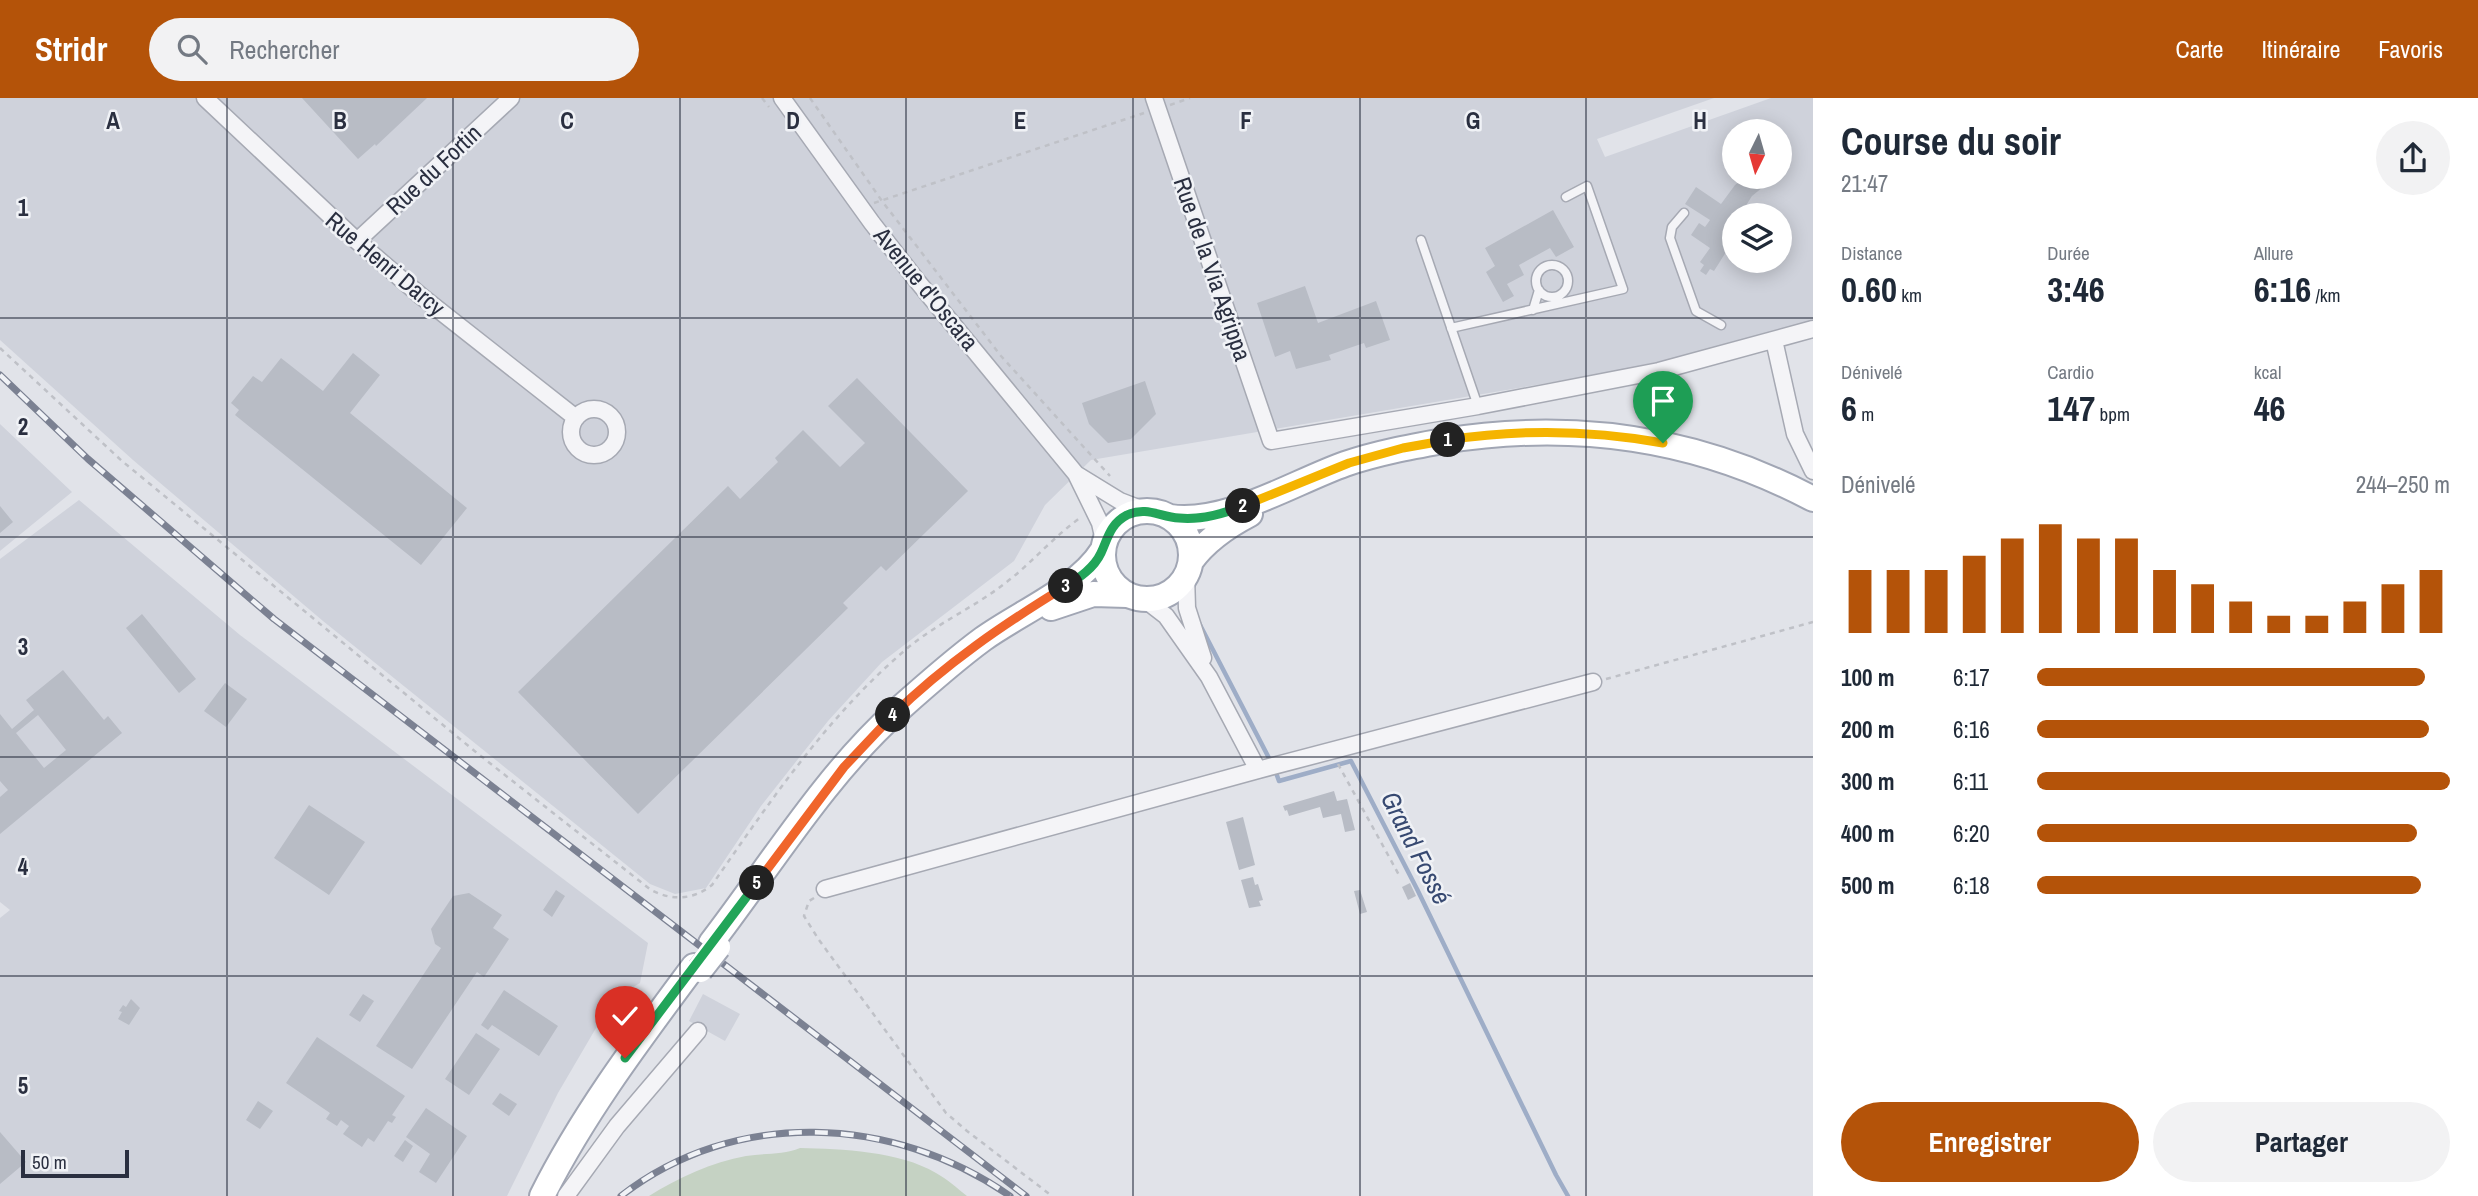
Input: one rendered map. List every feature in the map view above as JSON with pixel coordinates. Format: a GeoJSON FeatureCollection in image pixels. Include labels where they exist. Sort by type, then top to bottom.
{"type":"FeatureCollection","features":[{"type":"Feature","properties":{"kind":"main road"},"geometry":{"type":"LineString","coordinates":[[551,1196],[589,1129],[697,968],[850,773],[900,714],[954,661],[1083,575],[1113,526],[1128,515],[1158,514],[1188,519],[1236,509],[1349,463],[1385,452],[1512,433],[1587,433],[1663,443],[1759,472],[1813,499]]}},
{"type":"Feature","properties":{"kind":"main road"},"geometry":{"type":"LineString","coordinates":[[900,714],[962,666],[1046,610],[1065,601],[1093,594],[1161,597],[1171,592],[1204,544],[1245,516],[1339,475],[1416,455],[1514,442],[1618,444],[1712,466],[1766,487],[1813,514]]}},
{"type":"Feature","properties":{"kind":"main road"},"geometry":{"type":"LineString","coordinates":[[1158,514],[1179,524],[1187,537],[1189,568]]}},
{"type":"Feature","properties":{"kind":"main road"},"geometry":{"type":"LineString","coordinates":[[1103,546],[1105,571],[1110,580],[1135,597]]}},
{"type":"Feature","properties":{"kind":"main road"},"geometry":{"type":"LineString","coordinates":[[541,1196],[625,1058],[697,968]]}},
{"type":"Feature","properties":{"kind":"street","name":"Rue Henri Darcy"},"geometry":{"type":"LineString","coordinates":[[205,98],[357,241],[421,296],[576,418]]}},
{"type":"Feature","properties":{"kind":"street","name":"Rue du Fortin"},"geometry":{"type":"LineString","coordinates":[[357,241],[511,98]]}},
{"type":"Feature","properties":{"kind":"street","name":"Avenue d'Oscara"},"geometry":{"type":"LineString","coordinates":[[782,98],[918,282],[1076,474],[1094,509],[1103,546]]}},
{"type":"Feature","properties":{"kind":"street","name":"Rue de la Via Agrippa"},"geometry":{"type":"LineString","coordinates":[[1156,103],[1271,441],[1478,406]]}},
{"type":"Feature","properties":{"kind":"street"},"geometry":{"type":"LineString","coordinates":[[1478,406],[1659,371],[1813,329]]}},
{"type":"Feature","properties":{"kind":"street"},"geometry":{"type":"LineString","coordinates":[[1774,340],[1795,435],[1813,471]]}},
{"type":"Feature","properties":{"kind":"street","name":"Avenue d'Oscara"},"geometry":{"type":"LineString","coordinates":[[1076,474],[1127,505],[1158,514]]}},
{"type":"Feature","properties":{"kind":"street"},"geometry":{"type":"LineString","coordinates":[[1189,568],[1186,594],[1189,617],[1209,677]]}},
{"type":"Feature","properties":{"kind":"street"},"geometry":{"type":"LineString","coordinates":[[1135,597],[1166,616],[1209,677],[1258,770]]}},
{"type":"Feature","properties":{"kind":"street"},"geometry":{"type":"LineString","coordinates":[[825,889],[1258,770],[1593,682]]}},
{"type":"Feature","properties":{"kind":"street"},"geometry":{"type":"LineString","coordinates":[[566,1196],[617,1126],[698,1031]]}},
{"type":"Feature","properties":{"kind":"lane"},"geometry":{"type":"LineString","coordinates":[[1451,328],[1623,289],[1587,186],[1566,197]]}},
{"type":"Feature","properties":{"kind":"lane"},"geometry":{"type":"LineString","coordinates":[[1684,213],[1672,228],[1670,238],[1696,311],[1721,325]]}},
{"type":"Feature","properties":{"kind":"lane"},"geometry":{"type":"LineString","coordinates":[[1421,240],[1478,406]]}},
{"type":"Feature","properties":{"kind":"lane"},"geometry":{"type":"LineString","coordinates":[[1533,310],[1539,290],[1537,275],[1549,265],[1564,270],[1568,280],[1565,290],[1552,297],[1539,290]]}},
{"type":"Feature","properties":{"kind":"lane"},"geometry":{"type":"LineString","coordinates":[[1565,290],[1581,299]]}},
{"type":"Feature","properties":{"kind":"path"},"geometry":{"type":"LineString","coordinates":[[810,98],[882,201],[1001,356],[1093,460],[1123,488],[1113,496]]}},
{"type":"Feature","properties":{"kind":"path"},"geometry":{"type":"LineString","coordinates":[[861,207],[1156,103],[1190,98]]}},
{"type":"Feature","properties":{"kind":"path"},"geometry":{"type":"LineString","coordinates":[[0,348],[122,461],[467,744],[651,891],[673,898],[696,895],[712,886],[790,775],[837,717],[904,650],[1004,585],[1058,534],[1094,509]]}},
{"type":"Feature","properties":{"kind":"path"},"geometry":{"type":"LineString","coordinates":[[1593,682],[1813,622]]}},
{"type":"Feature","properties":{"kind":"path"},"geometry":{"type":"LineString","coordinates":[[1341,769],[1399,875]]}},
{"type":"Feature","properties":{"kind":"path"},"geometry":{"type":"LineString","coordinates":[[825,889],[809,901],[804,916],[924,1085],[946,1113],[967,1132],[1052,1196]]}},
{"type":"Feature","properties":{"kind":"shaded area"},"geometry":{"type":"Polygon","coordinates":[[[0,98],[1714,98],[1597,139],[1605,157],[1771,98],[1813,98],[1813,322],[1712,350],[1601,374],[1091,460],[1045,505],[1014,561],[882,662],[828,721],[761,806],[706,888],[675,894],[650,884],[323,621],[133,460],[0,340],[0,98]]]}},
{"type":"Feature","properties":{"kind":"shaded area"},"geometry":{"type":"Polygon","coordinates":[[[0,424],[72,492],[0,551],[0,424]]]}},
{"type":"Feature","properties":{"kind":"shaded area"},"geometry":{"type":"Polygon","coordinates":[[[79,500],[240,635],[648,943],[640,983],[613,999],[558,1093],[507,1196],[0,1196],[0,918],[10,910],[0,902],[0,559],[79,500]]]}},
{"type":"Feature","properties":{"kind":"shaded area"},"geometry":{"type":"Polygon","coordinates":[[[703,994],[740,1014],[725,1041],[689,1021],[703,994]]]}},
{"type":"Feature","properties":{"kind":"green space"},"geometry":{"type":"Polygon","coordinates":[[[800,1148],[852,1151],[905,1160],[936,1173],[967,1196],[649,1196],[683,1177],[721,1162],[800,1148]]]}},
{"type":"Feature","properties":{"kind":"building"},"geometry":{"type":"Polygon","coordinates":[[[302,98],[427,98],[376,146],[375,144],[358,159],[302,98]]]}},
{"type":"Feature","properties":{"kind":"building"},"geometry":{"type":"Polygon","coordinates":[[[1696,187],[1721,204],[1732,189],[1761,189],[1748,203],[1722,203],[1722,258],[1714,271],[1710,269],[1706,275],[1700,271],[1704,265],[1700,262],[1710,248],[1691,235],[1699,223],[1705,227],[1710,220],[1685,204],[1696,187]]]}},
{"type":"Feature","properties":{"kind":"building"},"geometry":{"type":"Polygon","coordinates":[[[1553,210],[1574,247],[1556,257],[1550,248],[1519,265],[1524,275],[1507,284],[1514,296],[1503,302],[1486,272],[1495,266],[1485,248],[1553,210]]]}},
{"type":"Feature","properties":{"kind":"building"},"geometry":{"type":"Polygon","coordinates":[[[1305,286],[1318,323],[1376,301],[1390,340],[1366,348],[1364,343],[1329,355],[1331,360],[1296,369],[1290,351],[1275,357],[1257,303],[1305,286]]]}},
{"type":"Feature","properties":{"kind":"building"},"geometry":{"type":"Polygon","coordinates":[[[353,353],[380,375],[350,413],[467,508],[421,565],[235,415],[239,410],[231,403],[253,376],[262,382],[281,358],[323,391],[353,353]]]}},
{"type":"Feature","properties":{"kind":"building"},"geometry":{"type":"Polygon","coordinates":[[[857,378],[968,491],[886,571],[881,566],[843,603],[848,608],[638,814],[518,692],[728,486],[740,499],[778,462],[775,458],[803,430],[840,467],[865,443],[828,406],[857,378]]]}},
{"type":"Feature","properties":{"kind":"building"},"geometry":{"type":"Polygon","coordinates":[[[1145,381],[1156,414],[1131,439],[1108,443],[1089,424],[1082,403],[1145,381]]]}},
{"type":"Feature","properties":{"kind":"building"},"geometry":{"type":"Polygon","coordinates":[[[0,506],[13,522],[0,533],[0,506]]]}},
{"type":"Feature","properties":{"kind":"building"},"geometry":{"type":"Polygon","coordinates":[[[142,614],[196,679],[179,693],[126,628],[142,614]]]}},
{"type":"Feature","properties":{"kind":"building"},"geometry":{"type":"Polygon","coordinates":[[[63,670],[104,720],[108,716],[122,733],[0,834],[0,797],[8,790],[0,781],[0,714],[12,729],[34,710],[26,700],[63,670]],[[38,715],[16,733],[44,768],[66,750],[38,715]]]}},
{"type":"Feature","properties":{"kind":"building"},"geometry":{"type":"Polygon","coordinates":[[[225,683],[247,699],[226,727],[204,711],[225,683]]]}},
{"type":"Feature","properties":{"kind":"building"},"geometry":{"type":"Polygon","coordinates":[[[1334,791],[1337,801],[1347,799],[1355,830],[1345,832],[1341,814],[1323,818],[1320,807],[1289,816],[1283,806],[1334,791]]]}},
{"type":"Feature","properties":{"kind":"building"},"geometry":{"type":"Polygon","coordinates":[[[309,805],[365,842],[329,895],[274,858],[309,805]]]}},
{"type":"Feature","properties":{"kind":"building"},"geometry":{"type":"Polygon","coordinates":[[[1243,817],[1255,865],[1239,870],[1226,822],[1243,817]]]}},
{"type":"Feature","properties":{"kind":"building"},"geometry":{"type":"Polygon","coordinates":[[[1253,877],[1263,900],[1259,901],[1261,906],[1249,908],[1241,880],[1253,877]]]}},
{"type":"Feature","properties":{"kind":"building"},"geometry":{"type":"Polygon","coordinates":[[[1410,883],[1416,896],[1408,900],[1402,887],[1410,883]]]}},
{"type":"Feature","properties":{"kind":"building"},"geometry":{"type":"Polygon","coordinates":[[[556,890],[565,896],[552,917],[543,910],[556,890]]]}},
{"type":"Feature","properties":{"kind":"building"},"geometry":{"type":"Polygon","coordinates":[[[1360,890],[1367,912],[1360,914],[1354,891],[1360,890]]]}},
{"type":"Feature","properties":{"kind":"building"},"geometry":{"type":"Polygon","coordinates":[[[469,893],[502,915],[493,928],[509,939],[484,977],[477,972],[412,1069],[376,1046],[441,948],[435,944],[431,929],[453,896],[469,893]]]}},
{"type":"Feature","properties":{"kind":"building"},"geometry":{"type":"Polygon","coordinates":[[[504,990],[558,1026],[539,1056],[492,1025],[488,1030],[481,1025],[504,990]]]}},
{"type":"Feature","properties":{"kind":"building"},"geometry":{"type":"Polygon","coordinates":[[[363,994],[374,1001],[360,1022],[349,1015],[363,994]]]}},
{"type":"Feature","properties":{"kind":"building"},"geometry":{"type":"Polygon","coordinates":[[[131,999],[140,1008],[129,1025],[118,1019],[122,1012],[119,1011],[123,1005],[126,1007],[131,999]]]}},
{"type":"Feature","properties":{"kind":"building"},"geometry":{"type":"Polygon","coordinates":[[[476,1033],[500,1049],[469,1095],[445,1079],[476,1033]]]}},
{"type":"Feature","properties":{"kind":"building"},"geometry":{"type":"Polygon","coordinates":[[[317,1037],[405,1096],[392,1115],[396,1117],[392,1123],[388,1121],[374,1142],[368,1138],[362,1147],[343,1134],[349,1126],[341,1120],[337,1126],[326,1119],[330,1113],[286,1083],[317,1037]]]}},
{"type":"Feature","properties":{"kind":"building"},"geometry":{"type":"Polygon","coordinates":[[[500,1093],[517,1104],[509,1116],[492,1104],[500,1093]]]}},
{"type":"Feature","properties":{"kind":"building"},"geometry":{"type":"Polygon","coordinates":[[[258,1101],[273,1111],[260,1129],[246,1120],[258,1101]]]}},
{"type":"Feature","properties":{"kind":"building"},"geometry":{"type":"Polygon","coordinates":[[[426,1108],[467,1136],[436,1183],[419,1172],[430,1154],[406,1137],[426,1108]]]}},
{"type":"Feature","properties":{"kind":"building"},"geometry":{"type":"Polygon","coordinates":[[[0,1132],[26,1162],[0,1184],[0,1132]]]}},
{"type":"Feature","properties":{"kind":"building"},"geometry":{"type":"Polygon","coordinates":[[[405,1140],[413,1146],[403,1162],[394,1156],[405,1140]]]}},
{"type":"Feature","properties":{"kind":"waterway","name":"Grand Fossé"},"geometry":{"type":"LineString","coordinates":[[1198,621],[1271,762]]}},
{"type":"Feature","properties":{"kind":"waterway","name":"Grand Fossé"},"geometry":{"type":"LineString","coordinates":[[1275,770],[1279,781],[1351,761],[1568,1196]]}},
{"type":"Feature","properties":{"kind":"railway"},"geometry":{"type":"LineString","coordinates":[[0,375],[88,459],[274,619],[1026,1196]]}},
{"type":"Feature","properties":{"kind":"railway"},"geometry":{"type":"LineString","coordinates":[[621,1196],[666,1167],[714,1147],[764,1136],[815,1132],[866,1137],[916,1149],[965,1169],[1010,1196]]}},
{"type":"Feature","properties":{"kind":"route"},"geometry":{"type":"LineString","coordinates":[[625,1058],[824,792],[864,743],[954,661],[1083,575],[1096,561],[1113,526],[1128,515],[1147,510],[1188,519],[1213,515],[1236,509],[1349,463],[1403,448],[1486,435],[1566,432],[1663,443]]}}]}
